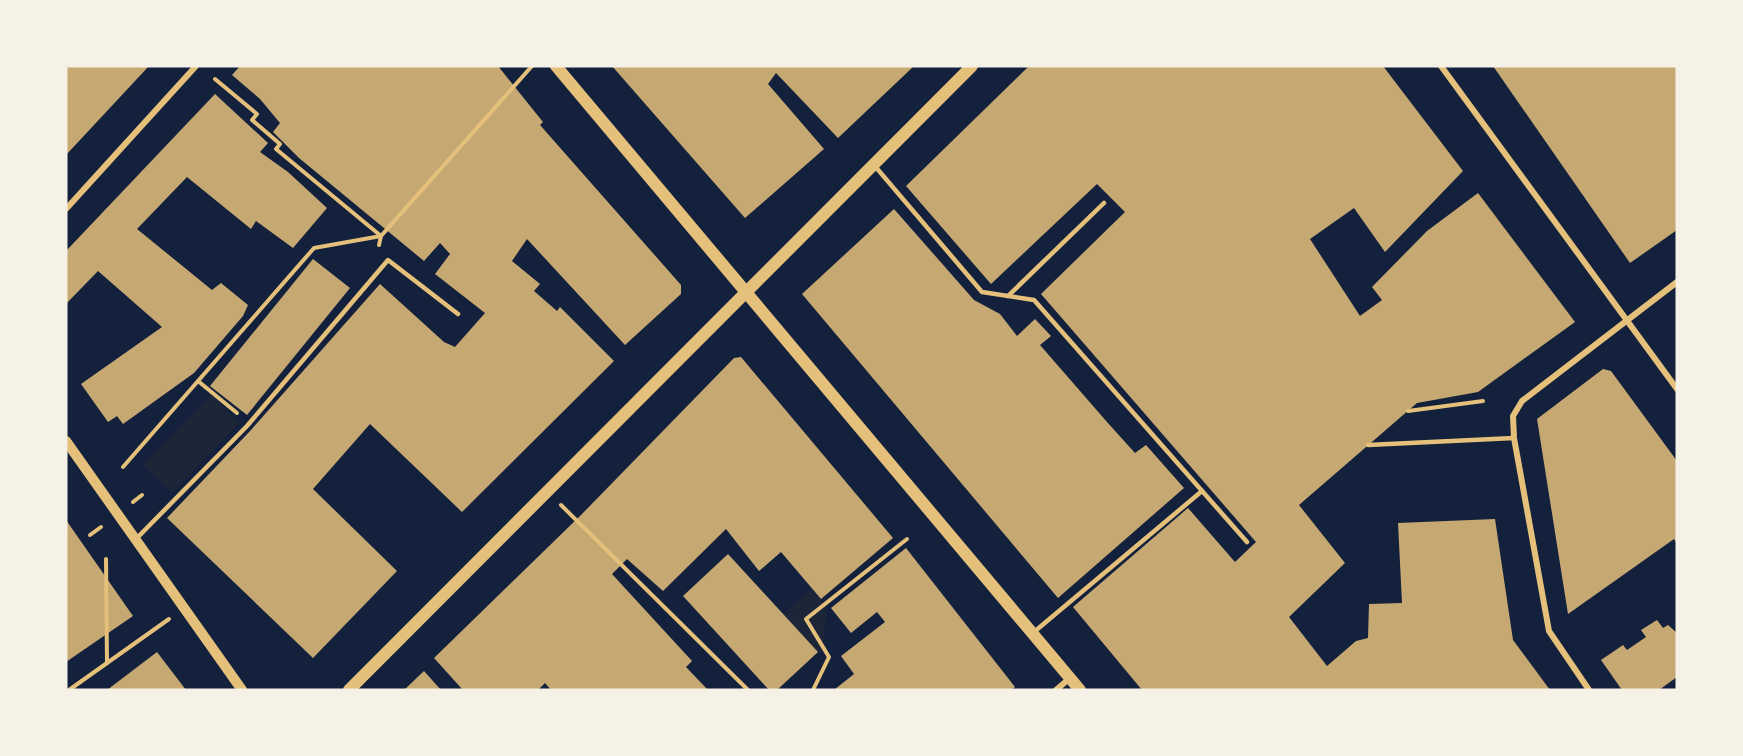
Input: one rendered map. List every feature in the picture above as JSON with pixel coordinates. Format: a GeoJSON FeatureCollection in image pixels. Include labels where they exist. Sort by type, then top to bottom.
{"type":"FeatureCollection","features":[{"type":"Feature","properties":{"kind":"main road"},"geometry":{"type":"LineString","coordinates":[[556,66],[1080,690]]}},
{"type":"Feature","properties":{"kind":"main road"},"geometry":{"type":"LineString","coordinates":[[349,690],[872,163],[972,66]]}},
{"type":"Feature","properties":{"kind":"street"},"geometry":{"type":"LineString","coordinates":[[66,209],[196,66]]}},
{"type":"Feature","properties":{"kind":"street"},"geometry":{"type":"LineString","coordinates":[[1441,66],[1677,389]]}},
{"type":"Feature","properties":{"kind":"street"},"geometry":{"type":"LineString","coordinates":[[1589,690],[1549,631],[1514,438],[1513,416],[1522,401],[1677,282]]}},
{"type":"Feature","properties":{"kind":"street"},"geometry":{"type":"LineString","coordinates":[[66,441],[242,690]]}},
{"type":"Feature","properties":{"kind":"street"},"geometry":{"type":"LineString","coordinates":[[1056,690],[1070,678]]}},
{"type":"Feature","properties":{"kind":"lane"},"geometry":{"type":"LineString","coordinates":[[872,163],[982,292],[1034,300],[1247,542]]}},
{"type":"Feature","properties":{"kind":"lane"},"geometry":{"type":"LineString","coordinates":[[1008,296],[1104,203]]}},
{"type":"Feature","properties":{"kind":"lane"},"geometry":{"type":"LineString","coordinates":[[135,540],[249,423],[388,260],[459,314]]}},
{"type":"Feature","properties":{"kind":"lane"},"geometry":{"type":"LineString","coordinates":[[1368,445],[1514,438]]}},
{"type":"Feature","properties":{"kind":"lane"},"geometry":{"type":"LineString","coordinates":[[1032,633],[1202,491]]}},
{"type":"Feature","properties":{"kind":"path"},"geometry":{"type":"LineString","coordinates":[[123,466],[314,249],[381,236],[532,66]]}},
{"type":"Feature","properties":{"kind":"path"},"geometry":{"type":"LineString","coordinates":[[215,79],[256,114],[252,120],[280,144],[276,148],[381,236]]}},
{"type":"Feature","properties":{"kind":"path"},"geometry":{"type":"LineString","coordinates":[[198,381],[249,423]]}},
{"type":"Feature","properties":{"kind":"path"},"geometry":{"type":"LineString","coordinates":[[1408,411],[1483,401]]}},
{"type":"Feature","properties":{"kind":"path"},"geometry":{"type":"LineString","coordinates":[[548,491],[748,690]]}},
{"type":"Feature","properties":{"kind":"path"},"geometry":{"type":"LineString","coordinates":[[813,690],[829,657],[806,619],[908,539]]}},
{"type":"Feature","properties":{"kind":"path"},"geometry":{"type":"LineString","coordinates":[[106,559],[107,664]]}},
{"type":"Feature","properties":{"kind":"path"},"geometry":{"type":"LineString","coordinates":[[69,690],[185,607]]}},
{"type":"Feature","properties":{"kind":"shaded area"},"geometry":{"type":"Polygon","coordinates":[[[211,395],[239,423],[172,493],[143,465],[211,395]]]}},
{"type":"Feature","properties":{"kind":"shaded area"},"geometry":{"type":"Polygon","coordinates":[[[812,588],[827,608],[822,652],[818,652],[783,614],[812,588]]]}},
{"type":"Feature","properties":{"kind":"building"},"geometry":{"type":"Polygon","coordinates":[[[66,66],[149,66],[66,155],[66,66]]]}},
{"type":"Feature","properties":{"kind":"building"},"geometry":{"type":"Polygon","coordinates":[[[240,66],[498,66],[543,122],[540,125],[681,285],[681,294],[625,345],[527,239],[512,261],[540,284],[534,291],[557,311],[560,307],[614,361],[462,512],[370,424],[313,489],[397,571],[313,658],[167,518],[251,430],[380,284],[444,342],[455,347],[485,313],[435,274],[450,254],[440,243],[424,261],[299,158],[273,132],[280,123],[260,99],[232,75],[240,66]]]}},
{"type":"Feature","properties":{"kind":"building"},"geometry":{"type":"Polygon","coordinates":[[[612,66],[914,66],[838,138],[776,73],[768,84],[824,149],[745,218],[612,66]]]}},
{"type":"Feature","properties":{"kind":"building"},"geometry":{"type":"Polygon","coordinates":[[[1029,66],[1383,66],[1463,171],[1385,252],[1354,208],[1310,239],[1360,316],[1382,300],[1372,287],[1427,231],[1478,193],[1575,322],[1478,392],[1417,403],[1299,505],[1345,563],[1289,617],[1327,666],[1356,641],[1368,638],[1369,604],[1402,603],[1398,523],[1495,519],[1513,640],[1550,690],[1142,690],[1073,607],[1188,508],[1235,562],[1256,542],[1041,294],[1125,212],[1097,184],[991,284],[906,186],[1029,66]]]}},
{"type":"Feature","properties":{"kind":"building"},"geometry":{"type":"Polygon","coordinates":[[[1493,66],[1677,66],[1677,230],[1630,263],[1493,66]]]}},
{"type":"Feature","properties":{"kind":"building"},"geometry":{"type":"Polygon","coordinates":[[[215,94],[268,143],[260,152],[288,172],[327,208],[293,248],[256,221],[251,229],[187,177],[137,229],[212,290],[221,283],[248,305],[243,316],[194,373],[123,424],[117,416],[108,422],[81,384],[162,327],[98,271],[66,304],[66,251],[215,94]]]}},
{"type":"Feature","properties":{"kind":"building"},"geometry":{"type":"Polygon","coordinates":[[[894,209],[974,300],[1000,314],[1017,336],[1035,319],[1051,336],[1040,345],[1107,422],[1135,453],[1146,445],[1184,488],[1058,598],[802,294],[894,209]]]}},
{"type":"Feature","properties":{"kind":"building"},"geometry":{"type":"Polygon","coordinates":[[[313,259],[350,288],[247,415],[210,386],[313,259]]]}},
{"type":"Feature","properties":{"kind":"building"},"geometry":{"type":"Polygon","coordinates":[[[741,357],[893,538],[821,599],[781,552],[759,571],[726,529],[663,591],[627,559],[612,574],[692,661],[686,667],[708,690],[551,690],[545,683],[538,690],[462,689],[434,658],[582,514],[734,358],[741,357]]]}},
{"type":"Feature","properties":{"kind":"building"},"geometry":{"type":"Polygon","coordinates":[[[1603,369],[1611,371],[1677,461],[1677,544],[1674,539],[1568,614],[1537,419],[1603,369]]]}},
{"type":"Feature","properties":{"kind":"building"},"geometry":{"type":"Polygon","coordinates":[[[66,520],[133,616],[66,662],[66,520]]]}},
{"type":"Feature","properties":{"kind":"building"},"geometry":{"type":"Polygon","coordinates":[[[906,548],[1015,687],[1011,690],[834,690],[854,674],[841,656],[885,622],[877,612],[851,633],[831,608],[906,548]]]}},
{"type":"Feature","properties":{"kind":"building"},"geometry":{"type":"Polygon","coordinates":[[[728,554],[818,652],[777,690],[769,690],[683,596],[728,554]]]}},
{"type":"Feature","properties":{"kind":"building"},"geometry":{"type":"Polygon","coordinates":[[[1657,620],[1663,628],[1668,625],[1677,633],[1677,677],[1659,690],[1622,690],[1601,660],[1623,645],[1627,650],[1646,637],[1641,630],[1657,620]]]}},
{"type":"Feature","properties":{"kind":"building"},"geometry":{"type":"Polygon","coordinates":[[[157,652],[186,690],[107,690],[157,652]]]}},
{"type":"Feature","properties":{"kind":"building"},"geometry":{"type":"Polygon","coordinates":[[[424,671],[441,690],[404,690],[424,671]]]}}]}
